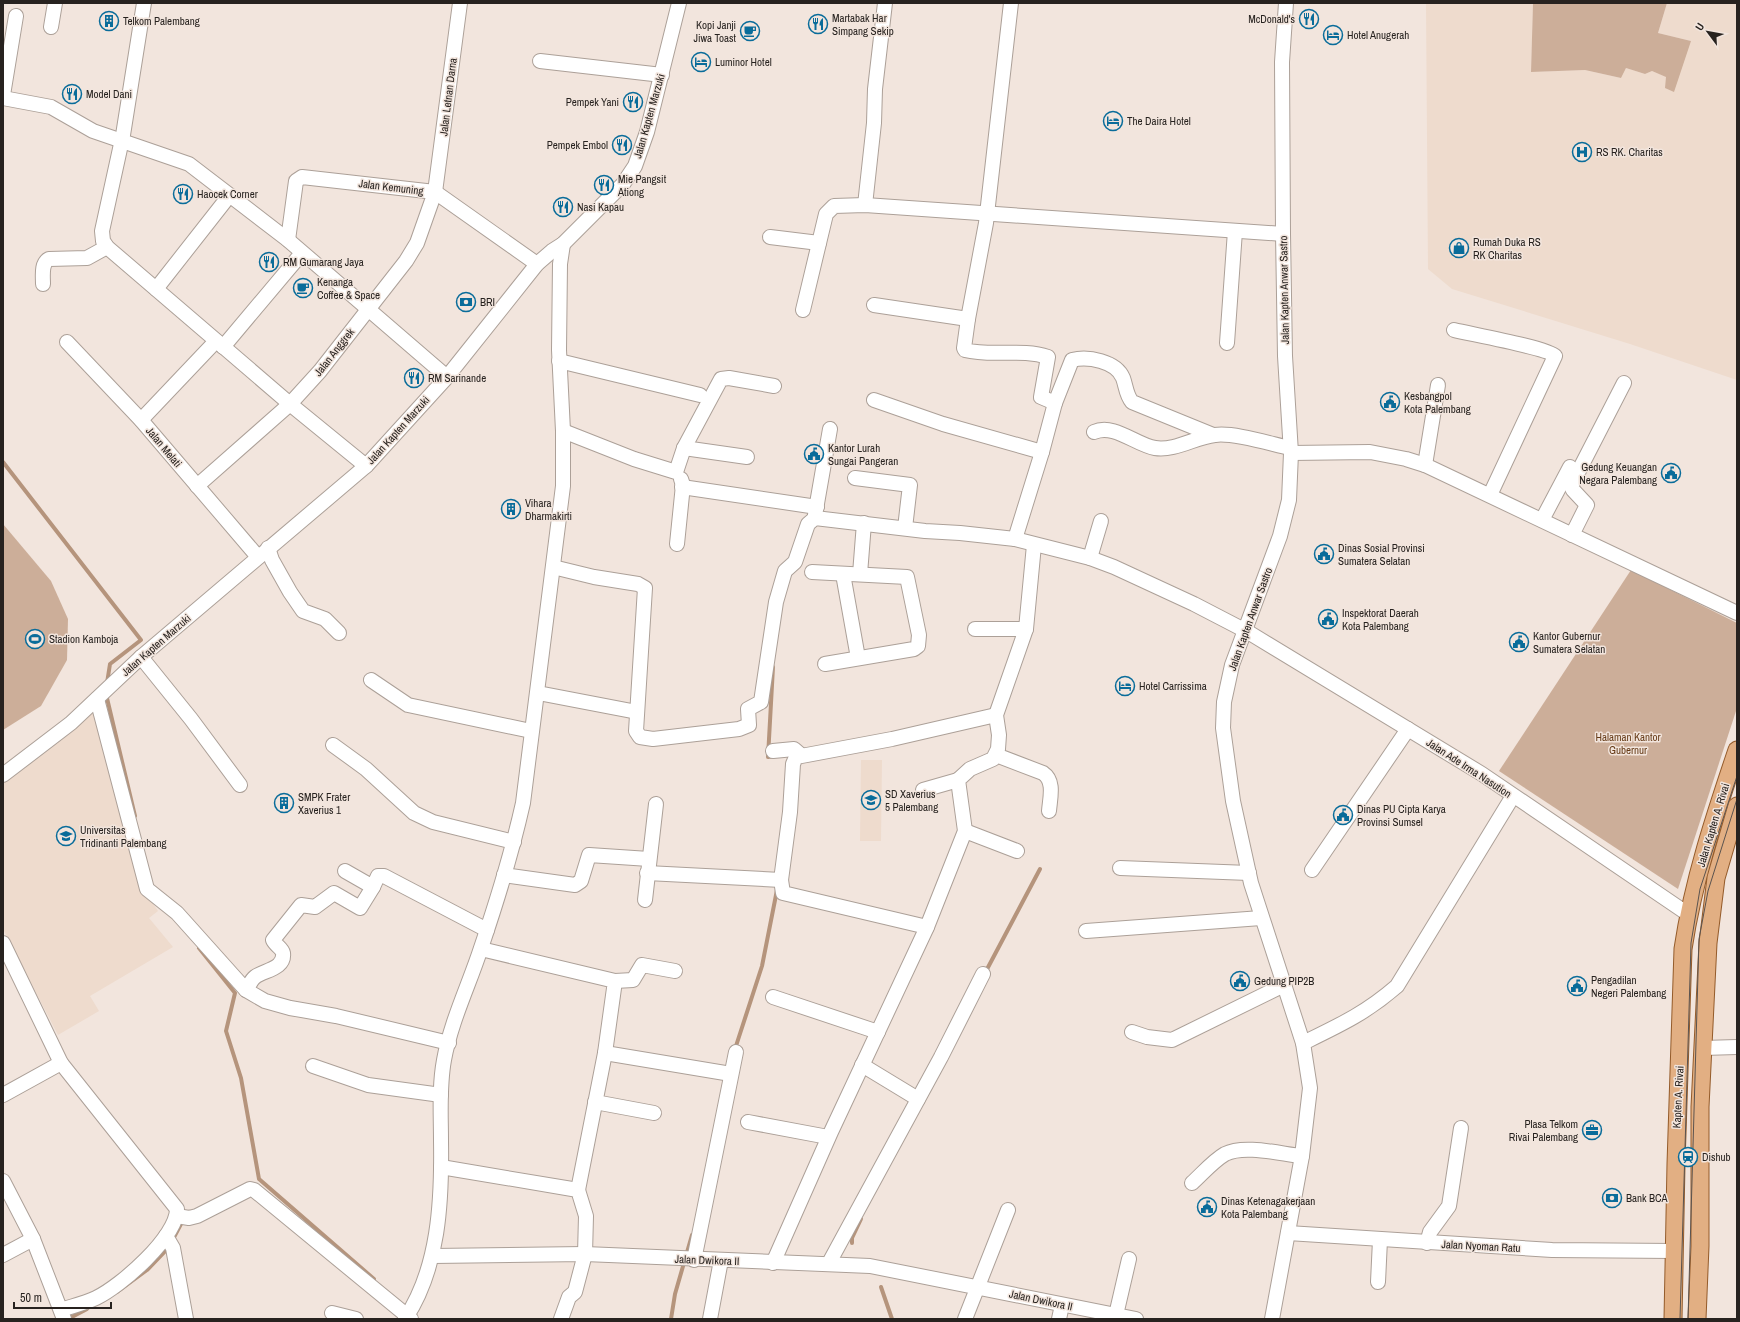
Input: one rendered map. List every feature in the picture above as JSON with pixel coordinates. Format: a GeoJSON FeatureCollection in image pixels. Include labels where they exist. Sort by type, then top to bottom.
{"type":"FeatureCollection","features":[{"type":"Feature","properties":{"kind":"main road","name":"Jalan Kapten A. Rivai"},"geometry":{"type":"LineString","coordinates":[[1698,878],[1718,805],[1737,750]]}},
{"type":"Feature","properties":{"kind":"main road","name":"Jalan Kapten A. Rivai"},"geometry":{"type":"LineString","coordinates":[[1716,878],[1737,806]]}},
{"type":"Feature","properties":{"kind":"main road","name":"Kapten A. Rivai"},"geometry":{"type":"LineString","coordinates":[[1673,1319],[1683,949],[1688,914],[1698,878]]}},
{"type":"Feature","properties":{"kind":"main road","name":"Kapten A. Rivai"},"geometry":{"type":"LineString","coordinates":[[1697,1319],[1703,1048],[1708,943],[1716,878]]}},
{"type":"Feature","properties":{"kind":"main road"},"geometry":{"type":"LineString","coordinates":[[1688,914],[1711,921]]}},
{"type":"Feature","properties":{"kind":"street"},"geometry":{"type":"LineString","coordinates":[[50,27],[55,3]]}},
{"type":"Feature","properties":{"kind":"street"},"geometry":{"type":"LineString","coordinates":[[144,3],[141,33],[121,142],[102,231],[103,241],[107,247],[290,404],[366,466]]}},
{"type":"Feature","properties":{"kind":"street","name":"Jalan Letnan Darna"},"geometry":{"type":"LineString","coordinates":[[435,192],[460,3]]}},
{"type":"Feature","properties":{"kind":"street","name":"Jalan Kapten Marzuki"},"geometry":{"type":"LineString","coordinates":[[3,775],[71,723],[141,657],[366,466],[447,377],[537,264],[563,244],[623,184],[635,166],[647,132],[679,3]]}},
{"type":"Feature","properties":{"kind":"street"},"geometry":{"type":"LineString","coordinates":[[865,205],[885,3]]}},
{"type":"Feature","properties":{"kind":"street"},"geometry":{"type":"LineString","coordinates":[[1011,3],[987,214],[964,348],[965,350],[990,352],[1016,351],[1048,358],[1040,396],[1043,399],[1054,403]]}},
{"type":"Feature","properties":{"kind":"street","name":"Jalan Kapten Anwar Sastro"},"geometry":{"type":"LineString","coordinates":[[1272,1319],[1302,1156],[1310,1088],[1303,1043],[1261,918],[1249,873],[1233,801],[1223,728],[1224,702],[1228,683],[1244,630],[1287,513],[1290,451],[1285,356],[1282,62],[1286,3]]}},
{"type":"Feature","properties":{"kind":"street"},"geometry":{"type":"LineString","coordinates":[[16,16],[3,97],[51,107],[93,131],[121,142],[189,164],[288,240],[367,310],[447,377]]}},
{"type":"Feature","properties":{"kind":"street"},"geometry":{"type":"LineString","coordinates":[[540,61],[662,75]]}},
{"type":"Feature","properties":{"kind":"street","name":"Jalan Kemuning"},"geometry":{"type":"LineString","coordinates":[[288,240],[296,181],[302,177],[435,192],[537,264]]}},
{"type":"Feature","properties":{"kind":"street","name":"Jalan Anggrek"},"geometry":{"type":"LineString","coordinates":[[197,486],[290,404],[320,371],[412,252],[417,243],[435,192]]}},
{"type":"Feature","properties":{"kind":"street"},"geometry":{"type":"LineString","coordinates":[[156,289],[229,196]]}},
{"type":"Feature","properties":{"kind":"street"},"geometry":{"type":"LineString","coordinates":[[803,310],[826,214],[834,206],[865,205],[1283,234]]}},
{"type":"Feature","properties":{"kind":"street"},"geometry":{"type":"LineString","coordinates":[[1227,343],[1235,231]]}},
{"type":"Feature","properties":{"kind":"street"},"geometry":{"type":"LineString","coordinates":[[770,237],[819,243]]}},
{"type":"Feature","properties":{"kind":"street"},"geometry":{"type":"LineString","coordinates":[[182,1217],[197,1216],[250,1189],[254,1190],[409,1315],[433,1256],[441,1167],[441,1095],[444,1060],[457,1013],[481,949],[514,842],[523,803],[531,731],[538,693],[563,486],[563,431],[559,361],[560,264],[563,244]]}},
{"type":"Feature","properties":{"kind":"street"},"geometry":{"type":"LineString","coordinates":[[43,284],[44,265],[46,260],[87,258],[107,247]]}},
{"type":"Feature","properties":{"kind":"street"},"geometry":{"type":"LineString","coordinates":[[142,420],[220,344],[302,253]]}},
{"type":"Feature","properties":{"kind":"street"},"geometry":{"type":"LineString","coordinates":[[874,305],[968,319]]}},
{"type":"Feature","properties":{"kind":"street"},"geometry":{"type":"LineString","coordinates":[[1454,330],[1537,349],[1555,356],[1490,495]]}},
{"type":"Feature","properties":{"kind":"street","name":"Jalan Melati"},"geometry":{"type":"LineString","coordinates":[[67,342],[142,420],[197,486],[263,552],[283,579],[303,611],[325,620],[339,633]]}},
{"type":"Feature","properties":{"kind":"street"},"geometry":{"type":"LineString","coordinates":[[1015,539],[1042,452],[1054,403],[1071,361],[1083,359],[1096,360],[1108,364],[1119,372],[1123,378],[1127,395],[1132,402],[1213,435],[1229,436],[1290,451],[1370,452],[1406,459],[1425,465],[1737,613]]}},
{"type":"Feature","properties":{"kind":"street"},"geometry":{"type":"LineString","coordinates":[[559,361],[700,395]]}},
{"type":"Feature","properties":{"kind":"street"},"geometry":{"type":"LineString","coordinates":[[676,472],[684,448],[721,379],[729,378],[774,386]]}},
{"type":"Feature","properties":{"kind":"street"},"geometry":{"type":"LineString","coordinates":[[1572,535],[1587,505],[1571,486],[1624,383]]}},
{"type":"Feature","properties":{"kind":"street"},"geometry":{"type":"LineString","coordinates":[[1425,465],[1438,385]]}},
{"type":"Feature","properties":{"kind":"street"},"geometry":{"type":"LineString","coordinates":[[874,400],[943,424],[1042,452]]}},
{"type":"Feature","properties":{"kind":"street"},"geometry":{"type":"LineString","coordinates":[[1542,520],[1602,404]]}},
{"type":"Feature","properties":{"kind":"street"},"geometry":{"type":"LineString","coordinates":[[553,567],[594,577],[638,584],[645,588],[636,712],[637,735],[643,738],[739,729],[748,726],[748,709],[761,702],[776,602],[808,524],[816,512],[830,429]]}},
{"type":"Feature","properties":{"kind":"street"},"geometry":{"type":"LineString","coordinates":[[1094,432],[1109,430],[1151,447],[1158,448],[1186,444],[1213,435]]}},
{"type":"Feature","properties":{"kind":"street"},"geometry":{"type":"LineString","coordinates":[[563,431],[634,459],[676,472],[683,483],[676,544]]}},
{"type":"Feature","properties":{"kind":"street"},"geometry":{"type":"LineString","coordinates":[[684,448],[747,457]]}},
{"type":"Feature","properties":{"kind":"street"},"geometry":{"type":"LineString","coordinates":[[855,478],[910,485],[905,528]]}},
{"type":"Feature","properties":{"kind":"street","name":"Jalan Ade Irma Nasution"},"geometry":{"type":"LineString","coordinates":[[682,487],[816,512],[864,523],[1015,539],[1090,558],[1194,604],[1244,630],[1482,774],[1688,914]]}},
{"type":"Feature","properties":{"kind":"street"},"geometry":{"type":"LineString","coordinates":[[1090,558],[1101,521]]}},
{"type":"Feature","properties":{"kind":"street"},"geometry":{"type":"LineString","coordinates":[[860,574],[864,523]]}},
{"type":"Feature","properties":{"kind":"street"},"geometry":{"type":"LineString","coordinates":[[923,790],[958,780],[970,769],[993,759],[996,755],[999,735],[996,715],[1026,629],[1034,545]]}},
{"type":"Feature","properties":{"kind":"street"},"geometry":{"type":"LineString","coordinates":[[812,572],[905,576],[909,578],[919,642],[914,649],[825,664]]}},
{"type":"Feature","properties":{"kind":"street"},"geometry":{"type":"LineString","coordinates":[[843,574],[858,658]]}},
{"type":"Feature","properties":{"kind":"street"},"geometry":{"type":"LineString","coordinates":[[975,629],[1026,629]]}},
{"type":"Feature","properties":{"kind":"street"},"geometry":{"type":"LineString","coordinates":[[141,657],[191,719],[240,785]]}},
{"type":"Feature","properties":{"kind":"street"},"geometry":{"type":"LineString","coordinates":[[371,680],[408,705],[531,731]]}},
{"type":"Feature","properties":{"kind":"street"},"geometry":{"type":"LineString","coordinates":[[103,693],[147,889],[172,907],[246,990],[265,1001],[290,1008],[336,1016],[449,1043]]}},
{"type":"Feature","properties":{"kind":"street"},"geometry":{"type":"LineString","coordinates":[[538,693],[636,712]]}},
{"type":"Feature","properties":{"kind":"street"},"geometry":{"type":"LineString","coordinates":[[927,927],[784,893],[782,891],[778,880],[790,812],[794,759],[801,755],[892,739],[996,715]]}},
{"type":"Feature","properties":{"kind":"street"},"geometry":{"type":"LineString","coordinates":[[1312,870],[1408,729]]}},
{"type":"Feature","properties":{"kind":"street"},"geometry":{"type":"LineString","coordinates":[[333,745],[366,769],[414,813],[433,822],[514,842]]}},
{"type":"Feature","properties":{"kind":"street"},"geometry":{"type":"LineString","coordinates":[[773,751],[794,749],[801,755]]}},
{"type":"Feature","properties":{"kind":"street"},"geometry":{"type":"LineString","coordinates":[[996,755],[1046,774],[1051,783],[1049,811]]}},
{"type":"Feature","properties":{"kind":"street"},"geometry":{"type":"LineString","coordinates":[[773,1263],[828,1137],[927,927],[965,831],[958,780]]}},
{"type":"Feature","properties":{"kind":"street"},"geometry":{"type":"LineString","coordinates":[[1303,1043],[1357,1017],[1378,1003],[1397,986],[1513,796]]}},
{"type":"Feature","properties":{"kind":"street"},"geometry":{"type":"LineString","coordinates":[[645,900],[648,858],[656,804]]}},
{"type":"Feature","properties":{"kind":"street"},"geometry":{"type":"LineString","coordinates":[[965,831],[1017,851]]}},
{"type":"Feature","properties":{"kind":"street"},"geometry":{"type":"LineString","coordinates":[[504,875],[575,885],[581,881],[589,855],[648,858]]}},
{"type":"Feature","properties":{"kind":"street"},"geometry":{"type":"LineString","coordinates":[[1120,868],[1249,873]]}},
{"type":"Feature","properties":{"kind":"street"},"geometry":{"type":"LineString","coordinates":[[345,871],[372,887]]}},
{"type":"Feature","properties":{"kind":"street"},"geometry":{"type":"LineString","coordinates":[[647,873],[778,880]]}},
{"type":"Feature","properties":{"kind":"street"},"geometry":{"type":"LineString","coordinates":[[246,990],[255,977],[273,969],[281,960],[283,954],[282,950],[273,940],[300,906],[315,907],[334,892],[360,908],[378,876],[384,876],[487,930]]}},
{"type":"Feature","properties":{"kind":"street"},"geometry":{"type":"LineString","coordinates":[[1671,902],[1683,901],[1698,878]]}},
{"type":"Feature","properties":{"kind":"street"},"geometry":{"type":"LineString","coordinates":[[1086,931],[1261,918]]}},
{"type":"Feature","properties":{"kind":"street"},"geometry":{"type":"LineString","coordinates":[[3,943],[60,1063],[182,1217]]}},
{"type":"Feature","properties":{"kind":"street"},"geometry":{"type":"LineString","coordinates":[[481,949],[616,981],[633,980],[642,965],[675,970]]}},
{"type":"Feature","properties":{"kind":"street"},"geometry":{"type":"LineString","coordinates":[[829,1263],[918,1099],[983,974]]}},
{"type":"Feature","properties":{"kind":"street"},"geometry":{"type":"LineString","coordinates":[[562,1319],[569,1297],[575,1292],[585,1254],[586,1216],[578,1190],[605,1053],[616,981]]}},
{"type":"Feature","properties":{"kind":"street"},"geometry":{"type":"LineString","coordinates":[[1132,1032],[1147,1038],[1172,1040],[1284,985]]}},
{"type":"Feature","properties":{"kind":"street"},"geometry":{"type":"LineString","coordinates":[[773,997],[878,1032]]}},
{"type":"Feature","properties":{"kind":"street"},"geometry":{"type":"LineString","coordinates":[[1703,1048],[1737,1047]]}},
{"type":"Feature","properties":{"kind":"street"},"geometry":{"type":"LineString","coordinates":[[688,1260],[736,1052]]}},
{"type":"Feature","properties":{"kind":"street"},"geometry":{"type":"LineString","coordinates":[[605,1053],[730,1074]]}},
{"type":"Feature","properties":{"kind":"street"},"geometry":{"type":"LineString","coordinates":[[3,1095],[60,1063]]}},
{"type":"Feature","properties":{"kind":"street"},"geometry":{"type":"LineString","coordinates":[[862,1065],[918,1099]]}},
{"type":"Feature","properties":{"kind":"street"},"geometry":{"type":"LineString","coordinates":[[313,1066],[368,1085],[441,1095]]}},
{"type":"Feature","properties":{"kind":"street"},"geometry":{"type":"LineString","coordinates":[[595,1102],[654,1113]]}},
{"type":"Feature","properties":{"kind":"street"},"geometry":{"type":"LineString","coordinates":[[748,1122],[828,1137]]}},
{"type":"Feature","properties":{"kind":"street"},"geometry":{"type":"LineString","coordinates":[[1427,1243],[1430,1232],[1449,1206],[1461,1128]]}},
{"type":"Feature","properties":{"kind":"street"},"geometry":{"type":"LineString","coordinates":[[1192,1183],[1225,1154],[1233,1152],[1244,1150],[1302,1156]]}},
{"type":"Feature","properties":{"kind":"street"},"geometry":{"type":"LineString","coordinates":[[441,1167],[578,1190]]}},
{"type":"Feature","properties":{"kind":"street"},"geometry":{"type":"LineString","coordinates":[[3,1181],[33,1239],[62,1315],[112,1288],[169,1242],[182,1217]]}},
{"type":"Feature","properties":{"kind":"street"},"geometry":{"type":"LineString","coordinates":[[965,1319],[979,1288],[1008,1210]]}},
{"type":"Feature","properties":{"kind":"street","name":"Jalan Nyoman Ratu"},"geometry":{"type":"LineString","coordinates":[[1288,1233],[1552,1250],[1674,1251]]}},
{"type":"Feature","properties":{"kind":"street"},"geometry":{"type":"LineString","coordinates":[[3,1255],[33,1239]]}},
{"type":"Feature","properties":{"kind":"street"},"geometry":{"type":"LineString","coordinates":[[1378,1282],[1380,1240]]}},
{"type":"Feature","properties":{"kind":"street"},"geometry":{"type":"LineString","coordinates":[[169,1242],[186,1319]]}},
{"type":"Feature","properties":{"kind":"street","name":"Jalan Dwikora II"},"geometry":{"type":"LineString","coordinates":[[433,1256],[585,1254],[688,1260],[829,1263],[870,1266],[1136,1319]]}},
{"type":"Feature","properties":{"kind":"street"},"geometry":{"type":"LineString","coordinates":[[1116,1315],[1129,1259]]}},
{"type":"Feature","properties":{"kind":"street"},"geometry":{"type":"LineString","coordinates":[[710,1319],[721,1260]]}},
{"type":"Feature","properties":{"kind":"street"},"geometry":{"type":"LineString","coordinates":[[1059,1319],[1062,1305]]}},
{"type":"Feature","properties":{"kind":"street"},"geometry":{"type":"LineString","coordinates":[[332,1313],[356,1319]]}},
{"type":"Feature","properties":{"kind":"shaded area","name":"RS RK. Charitas"},"geometry":{"type":"Polygon","coordinates":[[[1426,3],[1533,3],[1531,72],[1585,70],[1621,78],[1626,68],[1645,74],[1652,71],[1667,77],[1691,41],[1658,33],[1667,3],[1737,3],[1737,380],[1630,344],[1452,289],[1428,269],[1426,3]]]}},
{"type":"Feature","properties":{"kind":"shaded area","name":"Universitas Tridinanti Palembang"},"geometry":{"type":"Polygon","coordinates":[[[96,711],[145,892],[158,911],[149,918],[173,947],[90,996],[99,1011],[58,1035],[3,929],[3,780],[96,711]]]}},
{"type":"Feature","properties":{"kind":"shaded area","name":"SD Xaverius 5 Palembang"},"geometry":{"type":"Polygon","coordinates":[[[861,760],[882,760],[881,841],[860,841],[861,760]]]}},
{"type":"Feature","properties":{"kind":"green space"},"geometry":{"type":"Polygon","coordinates":[[[1533,3],[1667,3],[1658,33],[1691,41],[1674,92],[1665,88],[1666,77],[1652,71],[1645,74],[1626,68],[1621,78],[1585,70],[1531,72],[1533,3]]]}},
{"type":"Feature","properties":{"kind":"green space","name":"Stadion Kamboja"},"geometry":{"type":"Polygon","coordinates":[[[3,524],[51,581],[68,619],[67,660],[41,706],[3,730],[3,524]]]}},
{"type":"Feature","properties":{"kind":"green space","name":"Halaman Kantor Gubernur"},"geometry":{"type":"Polygon","coordinates":[[[1631,570],[1737,623],[1737,708],[1678,889],[1499,771],[1631,570]]]}},
{"type":"Feature","properties":{"kind":"waterway"},"geometry":{"type":"LineString","coordinates":[[3,462],[141,640],[110,664],[107,683]]}},
{"type":"Feature","properties":{"kind":"waterway"},"geometry":{"type":"LineString","coordinates":[[773,667],[768,757],[773,756]]}},
{"type":"Feature","properties":{"kind":"waterway"},"geometry":{"type":"LineString","coordinates":[[106,694],[135,816]]}},
{"type":"Feature","properties":{"kind":"waterway"},"geometry":{"type":"LineString","coordinates":[[985,973],[1040,869]]}},
{"type":"Feature","properties":{"kind":"waterway"},"geometry":{"type":"LineString","coordinates":[[735,1049],[762,966],[777,890]]}},
{"type":"Feature","properties":{"kind":"waterway"},"geometry":{"type":"LineString","coordinates":[[199,948],[235,993],[226,1031],[241,1078],[259,1179],[374,1279]]}},
{"type":"Feature","properties":{"kind":"waterway"},"geometry":{"type":"LineString","coordinates":[[852,1243],[852,1238],[861,1219]]}},
{"type":"Feature","properties":{"kind":"waterway"},"geometry":{"type":"LineString","coordinates":[[172,1241],[182,1222]]}},
{"type":"Feature","properties":{"kind":"waterway"},"geometry":{"type":"LineString","coordinates":[[671,1319],[675,1294],[692,1235]]}},
{"type":"Feature","properties":{"kind":"waterway"},"geometry":{"type":"LineString","coordinates":[[117,1292],[147,1270],[169,1247]]}},
{"type":"Feature","properties":{"kind":"waterway"},"geometry":{"type":"LineString","coordinates":[[881,1287],[892,1319]]}},
{"type":"Feature","properties":{"kind":"waterway"},"geometry":{"type":"LineString","coordinates":[[68,1319],[87,1309]]}},
{"type":"Feature","properties":{"kind":"tram line"},"geometry":{"type":"LineString","coordinates":[[1680,1319],[1691,943],[1700,889],[1737,776]]}},
{"type":"Feature","properties":{"kind":"tram line"},"geometry":{"type":"LineString","coordinates":[[1688,1319],[1699,939],[1708,891],[1737,799]]}},
{"type":"Feature","properties":{"kind":"place","name":"McDonald's"},"geometry":{"type":"Point","coordinates":[1309,19]}},
{"type":"Feature","properties":{"kind":"place","name":"Telkom Palembang"},"geometry":{"type":"Point","coordinates":[109,21]}},
{"type":"Feature","properties":{"kind":"place","name":"Martabak Har Simpang Sekip"},"geometry":{"type":"Point","coordinates":[818,24]}},
{"type":"Feature","properties":{"kind":"place","name":"Kopi Janji Jiwa Toast"},"geometry":{"type":"Point","coordinates":[750,31]}},
{"type":"Feature","properties":{"kind":"place","name":"Hotel Anugerah"},"geometry":{"type":"Point","coordinates":[1333,35]}},
{"type":"Feature","properties":{"kind":"place","name":"Luminor Hotel"},"geometry":{"type":"Point","coordinates":[701,62]}},
{"type":"Feature","properties":{"kind":"place","name":"Model Dani"},"geometry":{"type":"Point","coordinates":[72,94]}},
{"type":"Feature","properties":{"kind":"place","name":"Pempek Yani"},"geometry":{"type":"Point","coordinates":[633,102]}},
{"type":"Feature","properties":{"kind":"place","name":"The Daira Hotel"},"geometry":{"type":"Point","coordinates":[1113,121]}},
{"type":"Feature","properties":{"kind":"place","name":"Pempek Embol"},"geometry":{"type":"Point","coordinates":[622,145]}},
{"type":"Feature","properties":{"kind":"place","name":"RS RK. Charitas"},"geometry":{"type":"Point","coordinates":[1582,152]}},
{"type":"Feature","properties":{"kind":"place","name":"Mie Pangsit Ationg"},"geometry":{"type":"Point","coordinates":[604,185]}},
{"type":"Feature","properties":{"kind":"place","name":"Haocek Corner"},"geometry":{"type":"Point","coordinates":[183,194]}},
{"type":"Feature","properties":{"kind":"place","name":"Nasi Kapau"},"geometry":{"type":"Point","coordinates":[563,207]}},
{"type":"Feature","properties":{"kind":"place","name":"Rumah Duka RS RK Charitas"},"geometry":{"type":"Point","coordinates":[1459,248]}},
{"type":"Feature","properties":{"kind":"place","name":"RM Gumarang Jaya"},"geometry":{"type":"Point","coordinates":[269,262]}},
{"type":"Feature","properties":{"kind":"place","name":"Kenanga Coffee & Space"},"geometry":{"type":"Point","coordinates":[303,288]}},
{"type":"Feature","properties":{"kind":"place","name":"BRI"},"geometry":{"type":"Point","coordinates":[466,302]}},
{"type":"Feature","properties":{"kind":"place","name":"RM Sarinande"},"geometry":{"type":"Point","coordinates":[414,378]}},
{"type":"Feature","properties":{"kind":"place","name":"Kesbangpol Kota Palembang"},"geometry":{"type":"Point","coordinates":[1390,402]}},
{"type":"Feature","properties":{"kind":"place","name":"Kantor Lurah Sungai Pangeran"},"geometry":{"type":"Point","coordinates":[814,454]}},
{"type":"Feature","properties":{"kind":"place","name":"Gedung Keuangan Negara Palembang"},"geometry":{"type":"Point","coordinates":[1671,473]}},
{"type":"Feature","properties":{"kind":"place","name":"Vihara Dharmakirti"},"geometry":{"type":"Point","coordinates":[511,509]}},
{"type":"Feature","properties":{"kind":"place","name":"Dinas Sosial Provinsi Sumatera Selatan"},"geometry":{"type":"Point","coordinates":[1324,554]}},
{"type":"Feature","properties":{"kind":"place","name":"Inspektorat Daerah Kota Palembang"},"geometry":{"type":"Point","coordinates":[1328,619]}},
{"type":"Feature","properties":{"kind":"place","name":"Stadion Kamboja"},"geometry":{"type":"Point","coordinates":[35,639]}},
{"type":"Feature","properties":{"kind":"place","name":"Kantor Gubernur Sumatera Selatan"},"geometry":{"type":"Point","coordinates":[1519,642]}},
{"type":"Feature","properties":{"kind":"place","name":"Hotel Carrissima"},"geometry":{"type":"Point","coordinates":[1125,686]}},
{"type":"Feature","properties":{"kind":"place","name":"SD Xaverius 5 Palembang"},"geometry":{"type":"Point","coordinates":[871,800]}},
{"type":"Feature","properties":{"kind":"place","name":"SMPK Frater Xaverius 1"},"geometry":{"type":"Point","coordinates":[284,803]}},
{"type":"Feature","properties":{"kind":"place","name":"Dinas PU Cipta Karya Provinsi Sumsel"},"geometry":{"type":"Point","coordinates":[1343,815]}},
{"type":"Feature","properties":{"kind":"place","name":"Universitas Tridinanti Palembang"},"geometry":{"type":"Point","coordinates":[66,836]}},
{"type":"Feature","properties":{"kind":"place","name":"Gedung PIP2B"},"geometry":{"type":"Point","coordinates":[1240,981]}},
{"type":"Feature","properties":{"kind":"place","name":"Pengadilan Negeri Palembang"},"geometry":{"type":"Point","coordinates":[1577,986]}},
{"type":"Feature","properties":{"kind":"place","name":"Plasa Telkom Rivai Palembang"},"geometry":{"type":"Point","coordinates":[1592,1130]}},
{"type":"Feature","properties":{"kind":"place","name":"Dishub"},"geometry":{"type":"Point","coordinates":[1688,1157]}},
{"type":"Feature","properties":{"kind":"place","name":"Bank BCA"},"geometry":{"type":"Point","coordinates":[1612,1198]}},
{"type":"Feature","properties":{"kind":"place","name":"Dinas Ketenagakerjaan Kota Palembang"},"geometry":{"type":"Point","coordinates":[1207,1207]}}]}
